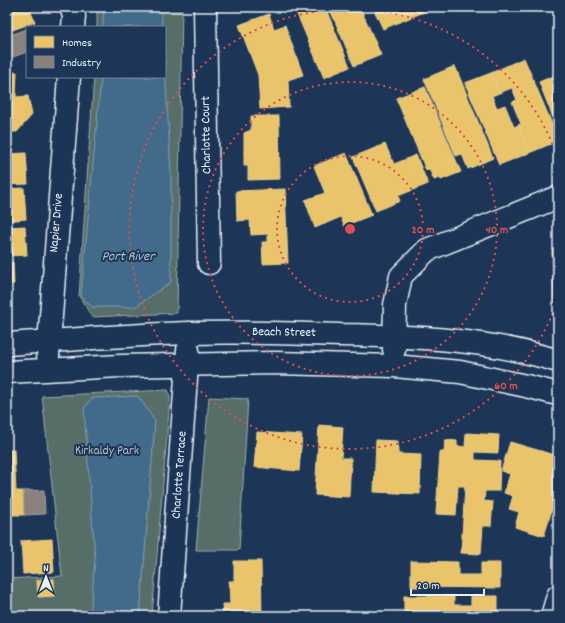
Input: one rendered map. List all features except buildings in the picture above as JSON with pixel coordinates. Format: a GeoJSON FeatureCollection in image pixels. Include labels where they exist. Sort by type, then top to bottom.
{"type":"FeatureCollection","features":[{"type":"Feature","properties":{"kind":"street"},"geometry":{"type":"LineString","coordinates":[[71,7],[74,16],[73,26]]}},
{"type":"Feature","properties":{"kind":"street","name":"Charlotte Court"},"geometry":{"type":"LineString","coordinates":[[205,7],[209,263]]}},
{"type":"Feature","properties":{"kind":"street","name":"Napier Drive"},"geometry":{"type":"LineString","coordinates":[[47,370],[69,78]]}},
{"type":"Feature","properties":{"kind":"street"},"geometry":{"type":"LineString","coordinates":[[394,366],[395,305],[401,276],[427,250],[558,197]]}},
{"type":"Feature","properties":{"kind":"street","name":"Beach Street"},"geometry":{"type":"LineString","coordinates":[[7,344],[188,333],[395,336],[454,339],[524,350],[558,361]]}},
{"type":"Feature","properties":{"kind":"street","name":"Charlotte Terrace"},"geometry":{"type":"LineString","coordinates":[[169,616],[188,365],[188,333]]}},
{"type":"Feature","properties":{"kind":"street"},"geometry":{"type":"LineString","coordinates":[[7,372],[275,363],[394,366],[460,372],[558,394]]}},
{"type":"Feature","properties":{"kind":"street"},"geometry":{"type":"LineString","coordinates":[[552,616],[558,596]]}},
{"type":"Feature","properties":{"kind":"green space","name":"Port River"},"geometry":{"type":"Polygon","coordinates":[[[97,7],[182,7],[177,313],[92,317],[79,296],[94,78],[166,78],[166,26],[97,26],[97,7]]]}},
{"type":"Feature","properties":{"kind":"green space","name":"Kirkaldy Park"},"geometry":{"type":"Polygon","coordinates":[[[168,390],[170,398],[152,616],[7,616],[7,579],[62,576],[42,396],[168,390]]]}},
{"type":"Feature","properties":{"kind":"green space"},"geometry":{"type":"Polygon","coordinates":[[[209,397],[248,399],[239,550],[196,550],[209,397]]]}},
{"type":"Feature","properties":{"kind":"water"},"geometry":{"type":"Polygon","coordinates":[[[104,7],[161,7],[162,26],[103,26],[104,7]]]}},
{"type":"Feature","properties":{"kind":"water","name":"Port River"},"geometry":{"type":"Polygon","coordinates":[[[101,78],[166,78],[171,173],[171,282],[135,307],[92,307],[81,296],[101,78]]]}},
{"type":"Feature","properties":{"kind":"water"},"geometry":{"type":"Polygon","coordinates":[[[138,396],[155,421],[140,616],[90,616],[95,559],[84,408],[92,398],[138,396]]]}}]}
